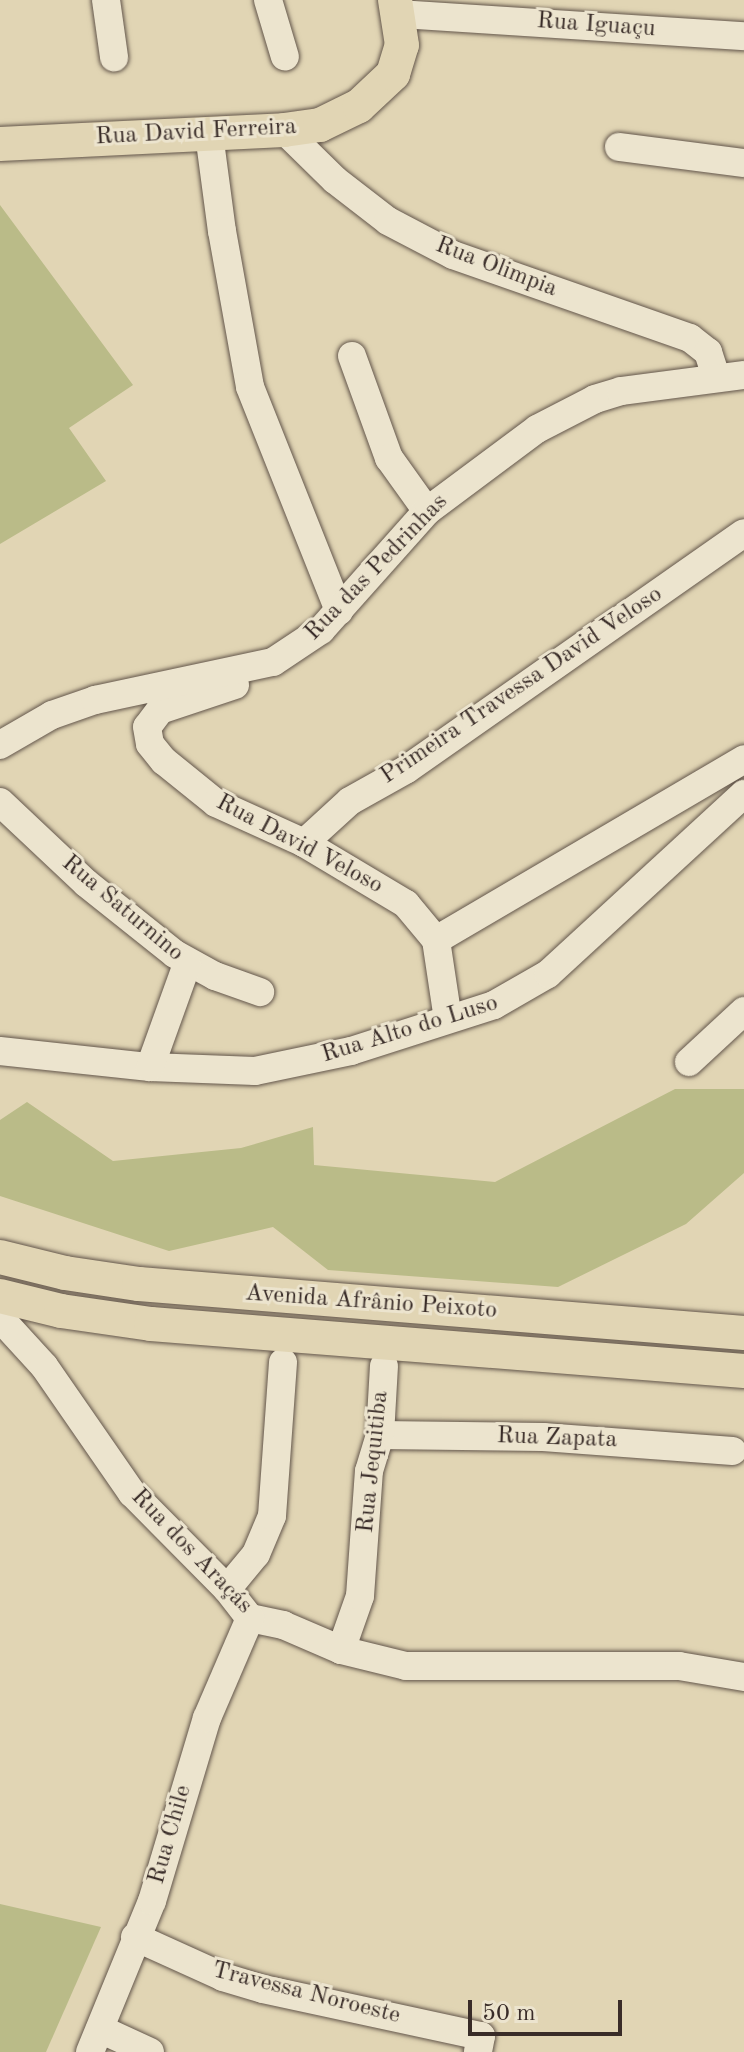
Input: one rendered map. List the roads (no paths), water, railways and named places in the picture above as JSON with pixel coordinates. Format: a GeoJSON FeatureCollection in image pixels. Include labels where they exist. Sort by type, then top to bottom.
{"type":"FeatureCollection","features":[{"type":"Feature","properties":{"kind":"main road","name":"Rua David Ferreira"},"geometry":{"type":"LineString","coordinates":[[0,144],[284,130],[320,125],[341,116],[384,86],[399,61],[402,45],[397,7]]}},
{"type":"Feature","properties":{"kind":"main road","name":"Avenida Afrânio Peixoto"},"geometry":{"type":"LineString","coordinates":[[0,1257],[65,1273],[139,1284],[744,1333]]}},
{"type":"Feature","properties":{"kind":"main road","name":"Avenida Afrânio Peixoto"},"geometry":{"type":"LineString","coordinates":[[0,1296],[61,1311],[151,1324],[744,1371]]}},
{"type":"Feature","properties":{"kind":"street"},"geometry":{"type":"LineString","coordinates":[[106,0],[114,57]]}},
{"type":"Feature","properties":{"kind":"street"},"geometry":{"type":"LineString","coordinates":[[268,0],[285,57]]}},
{"type":"Feature","properties":{"kind":"street","name":"Rua Iguaçu"},"geometry":{"type":"LineString","coordinates":[[397,7],[744,36]]}},
{"type":"Feature","properties":{"kind":"street","name":"Rua Olimpia"},"geometry":{"type":"LineString","coordinates":[[284,130],[335,180],[388,221],[453,255],[690,338],[730,376]]}},
{"type":"Feature","properties":{"kind":"street"},"geometry":{"type":"LineString","coordinates":[[209,134],[250,387],[339,611]]}},
{"type":"Feature","properties":{"kind":"street"},"geometry":{"type":"LineString","coordinates":[[619,147],[744,163]]}},
{"type":"Feature","properties":{"kind":"street"},"geometry":{"type":"LineString","coordinates":[[352,356],[389,458],[427,511]]}},
{"type":"Feature","properties":{"kind":"street","name":"Rua das Pedrinhas"},"geometry":{"type":"LineString","coordinates":[[0,745],[52,715],[95,700],[273,662],[302,645],[339,611],[427,511],[509,448],[595,399],[651,384],[730,376]]}},
{"type":"Feature","properties":{"kind":"street","name":"Primeira Travessa David Veloso"},"geometry":{"type":"LineString","coordinates":[[304,843],[350,801],[407,769],[744,533]]}},
{"type":"Feature","properties":{"kind":"street","name":"Rua David Veloso"},"geometry":{"type":"LineString","coordinates":[[273,662],[241,683],[160,710],[152,717],[147,736],[155,752],[216,803],[304,843],[406,904],[436,940]]}},
{"type":"Feature","properties":{"kind":"street"},"geometry":{"type":"LineString","coordinates":[[448,1019],[436,940],[744,759]]}},
{"type":"Feature","properties":{"kind":"street","name":"Rua Alto do Luso"},"geometry":{"type":"LineString","coordinates":[[0,1051],[150,1067],[255,1071],[293,1065],[494,1005],[548,974],[744,794]]}},
{"type":"Feature","properties":{"kind":"street","name":"Rua Saturnino"},"geometry":{"type":"LineString","coordinates":[[0,802],[86,883],[187,964],[260,992]]}},
{"type":"Feature","properties":{"kind":"street"},"geometry":{"type":"LineString","coordinates":[[150,1067],[187,964]]}},
{"type":"Feature","properties":{"kind":"street"},"geometry":{"type":"LineString","coordinates":[[689,1062],[744,1011]]}},
{"type":"Feature","properties":{"kind":"street","name":"Rua dos Araçás"},"geometry":{"type":"LineString","coordinates":[[0,1318],[44,1366],[132,1493],[227,1589],[250,1618],[283,1625],[341,1650],[406,1666],[437,1669],[667,1666],[744,1677]]}},
{"type":"Feature","properties":{"kind":"street"},"geometry":{"type":"LineString","coordinates":[[227,1589],[256,1554],[272,1516],[283,1362]]}},
{"type":"Feature","properties":{"kind":"street","name":"Rua Jequitiba"},"geometry":{"type":"LineString","coordinates":[[341,1650],[360,1596],[369,1471],[380,1435],[384,1366]]}},
{"type":"Feature","properties":{"kind":"street","name":"Rua Zapata"},"geometry":{"type":"LineString","coordinates":[[380,1435],[543,1437],[732,1451]]}},
{"type":"Feature","properties":{"kind":"street","name":"Rua Chile"},"geometry":{"type":"LineString","coordinates":[[95,2040],[152,1901],[207,1718],[250,1618]]}},
{"type":"Feature","properties":{"kind":"street","name":"Travessa Noroeste"},"geometry":{"type":"LineString","coordinates":[[135,1937],[191,1964],[250,1985],[480,2044]]}},
{"type":"Feature","properties":{"kind":"street"},"geometry":{"type":"LineString","coordinates":[[95,2040],[150,2052]]}}]}
